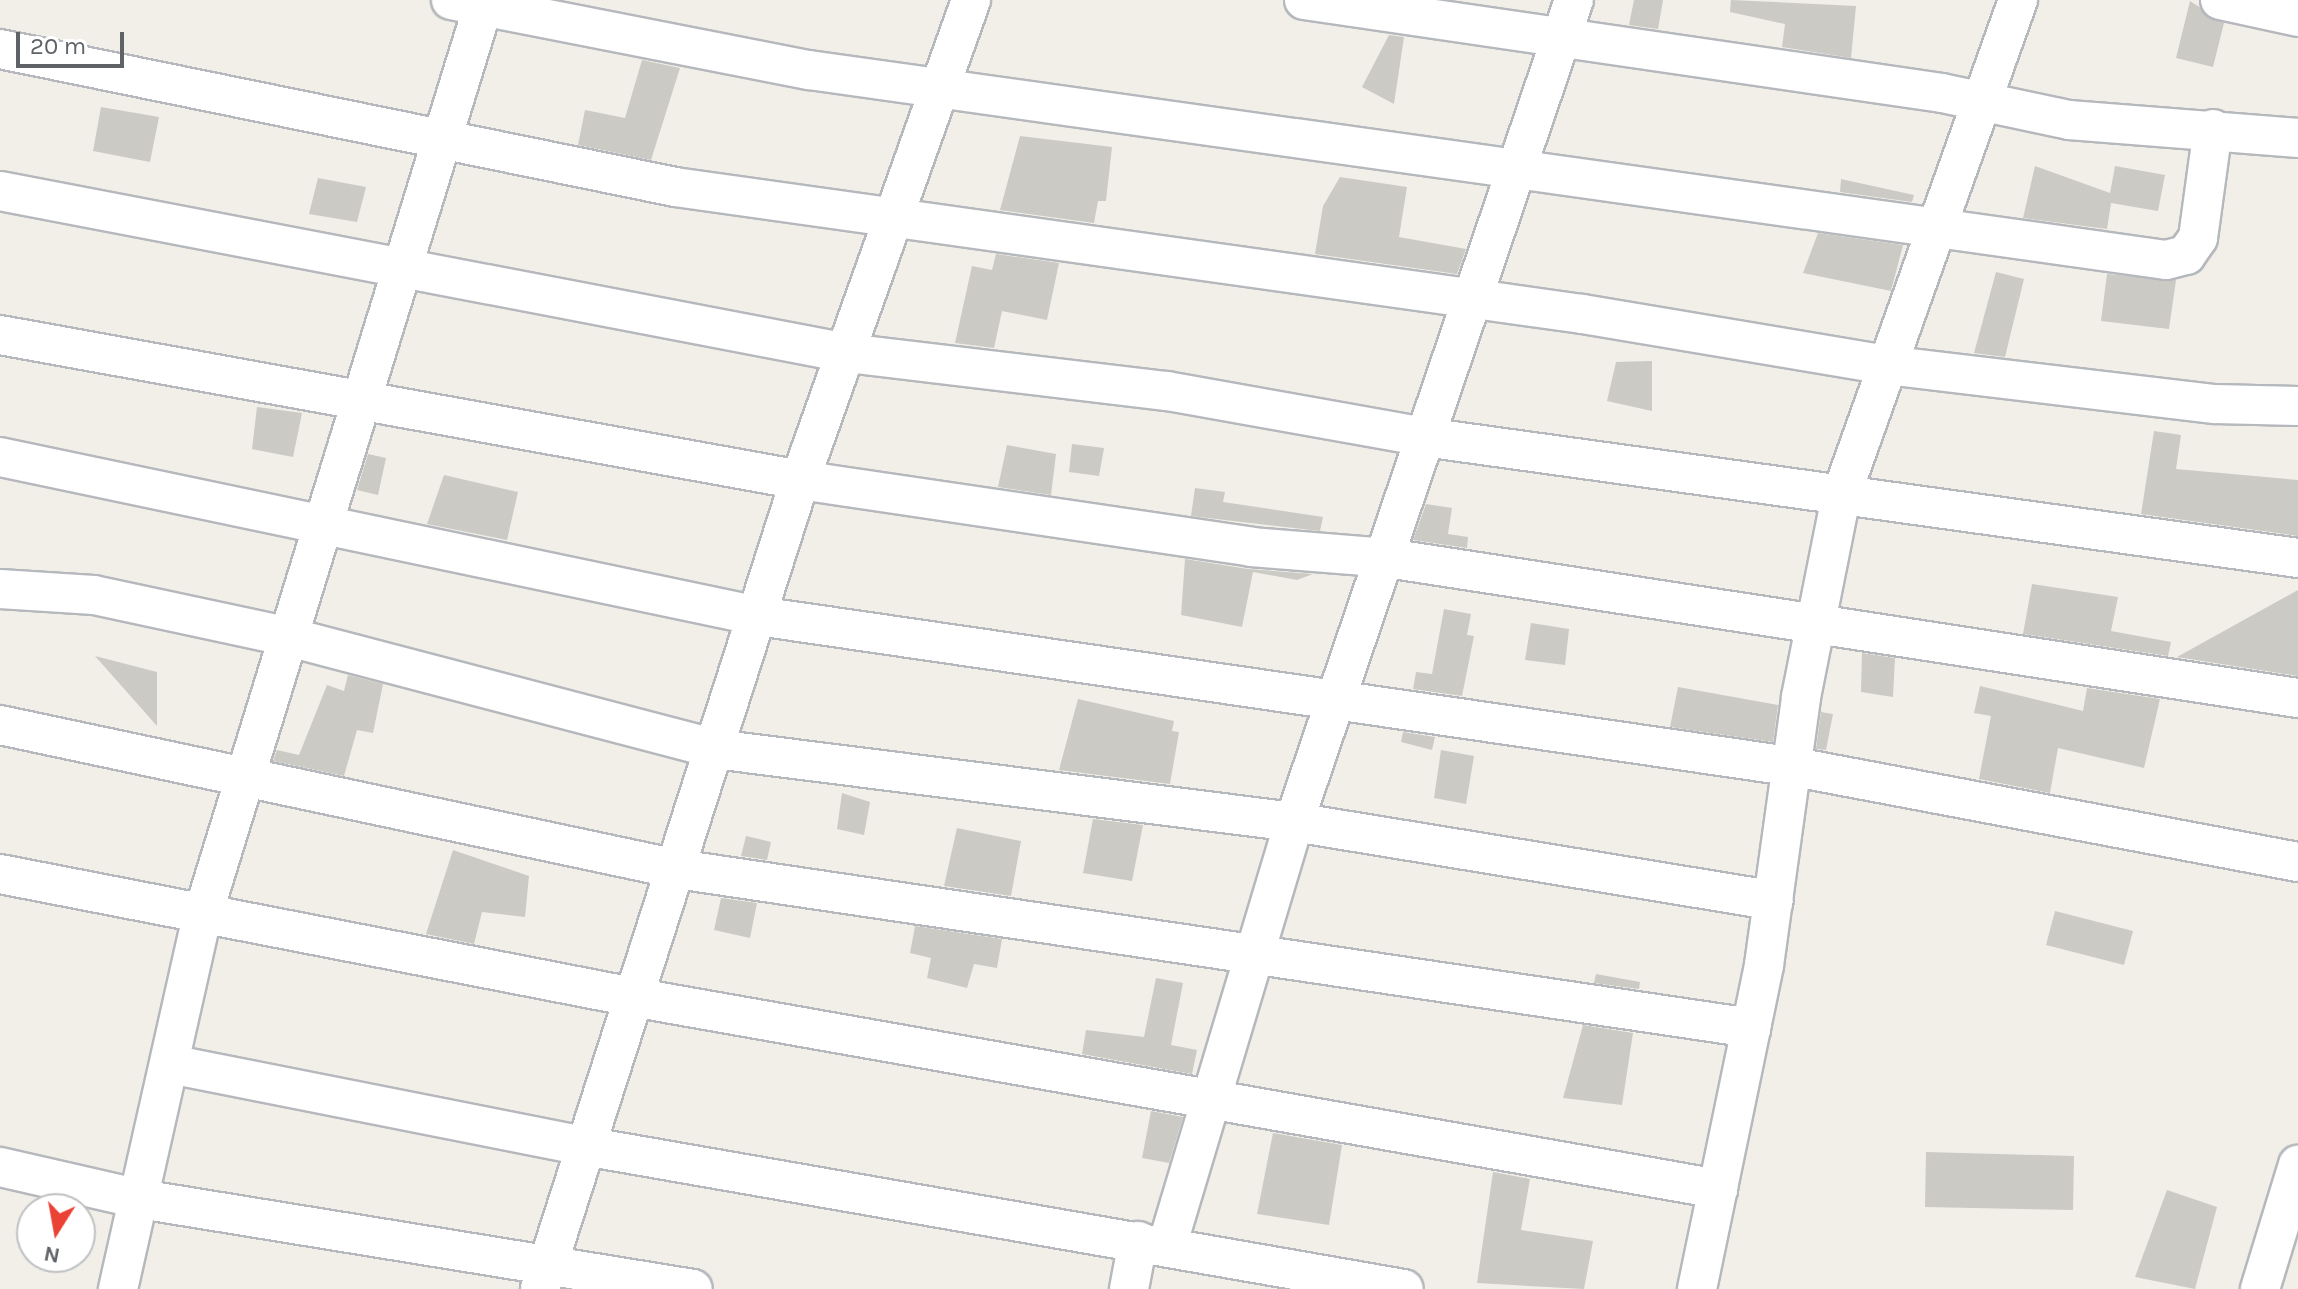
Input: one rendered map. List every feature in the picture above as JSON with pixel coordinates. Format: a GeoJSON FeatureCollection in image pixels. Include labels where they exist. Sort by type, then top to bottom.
{"type":"FeatureCollection","features":[{"type":"Feature","properties":{"kind":"street"},"geometry":{"type":"LineString","coordinates":[[544,1275],[590,1147],[638,998],[800,480],[897,216],[971,0]]}},
{"type":"Feature","properties":{"kind":"street"},"geometry":{"type":"LineString","coordinates":[[1304,0],[1985,100],[2069,120],[2298,138]]}},
{"type":"Feature","properties":{"kind":"street"},"geometry":{"type":"LineString","coordinates":[[1129,1289],[1152,1244],[1210,1101],[1260,954],[1294,822],[1387,558],[1424,437],[1574,0]]}},
{"type":"Feature","properties":{"kind":"street"},"geometry":{"type":"LineString","coordinates":[[1697,1289],[1751,1028],[1795,767],[1813,628],[1841,496],[1886,365],[1985,100],[2018,0]]}},
{"type":"Feature","properties":{"kind":"street"},"geometry":{"type":"LineString","coordinates":[[2220,0],[2298,17]]}},
{"type":"Feature","properties":{"kind":"street"},"geometry":{"type":"LineString","coordinates":[[118,1289],[202,917],[285,636],[441,136],[473,2],[809,70],[1304,134],[1516,174],[1937,233],[2166,260],[2186,255],[2200,226],[2213,129]]}},
{"type":"Feature","properties":{"kind":"street"},"geometry":{"type":"LineString","coordinates":[[0,49],[441,136],[675,187],[897,216],[1886,365],[2215,404],[2298,406]]}},
{"type":"Feature","properties":{"kind":"street"},"geometry":{"type":"LineString","coordinates":[[0,191],[847,353],[1167,391],[1424,437],[2298,558]]}},
{"type":"Feature","properties":{"kind":"street"},"geometry":{"type":"LineString","coordinates":[[0,335],[800,480],[1251,547],[1387,558],[1813,628],[2122,666],[2298,698]]}},
{"type":"Feature","properties":{"kind":"street"},"geometry":{"type":"LineString","coordinates":[[0,457],[758,616],[1337,696],[1795,767],[2298,862]]}},
{"type":"Feature","properties":{"kind":"street"},"geometry":{"type":"LineString","coordinates":[[0,589],[94,595],[285,636],[715,749],[1294,822],[1774,901]]}},
{"type":"Feature","properties":{"kind":"street"},"geometry":{"type":"LineString","coordinates":[[0,725],[246,772],[677,869],[1751,1028]]}},
{"type":"Feature","properties":{"kind":"street"},"geometry":{"type":"LineString","coordinates":[[0,874],[202,917],[638,998],[1718,1189]]}},
{"type":"Feature","properties":{"kind":"street"},"geometry":{"type":"LineString","coordinates":[[170,1064],[590,1147],[1152,1244],[1262,1278],[1404,1289]]}},
{"type":"Feature","properties":{"kind":"street"},"geometry":{"type":"LineString","coordinates":[[2260,1289],[2298,1165]]}},
{"type":"Feature","properties":{"kind":"street"},"geometry":{"type":"LineString","coordinates":[[0,1167],[140,1199],[544,1275],[693,1289]]}},
{"type":"Feature","properties":{"kind":"building"},"geometry":{"type":"Polygon","coordinates":[[[1634,0],[1663,0],[1658,29],[1629,25],[1634,0]]]}},
{"type":"Feature","properties":{"kind":"building"},"geometry":{"type":"Polygon","coordinates":[[[1731,0],[1856,6],[1851,58],[1782,47],[1785,24],[1730,12],[1731,0]]]}},
{"type":"Feature","properties":{"kind":"building"},"geometry":{"type":"Polygon","coordinates":[[[2190,1],[2224,23],[2213,67],[2176,58],[2190,1]]]}},
{"type":"Feature","properties":{"kind":"building"},"geometry":{"type":"Polygon","coordinates":[[[1389,35],[1404,37],[1394,104],[1362,87],[1389,35]]]}},
{"type":"Feature","properties":{"kind":"building"},"geometry":{"type":"Polygon","coordinates":[[[642,60],[680,68],[651,160],[578,145],[585,110],[625,118],[642,60]]]}},
{"type":"Feature","properties":{"kind":"building"},"geometry":{"type":"Polygon","coordinates":[[[101,107],[159,117],[150,162],[93,151],[101,107]]]}},
{"type":"Feature","properties":{"kind":"building"},"geometry":{"type":"Polygon","coordinates":[[[1020,136],[1112,147],[1106,201],[1098,201],[1094,223],[1000,210],[1020,136]]]}},
{"type":"Feature","properties":{"kind":"building"},"geometry":{"type":"Polygon","coordinates":[[[2035,166],[2110,193],[2115,166],[2165,175],[2158,211],[2111,203],[2107,229],[2023,218],[2035,166]]]}},
{"type":"Feature","properties":{"kind":"building"},"geometry":{"type":"Polygon","coordinates":[[[1340,177],[1407,187],[1399,237],[1466,249],[1457,274],[1315,254],[1323,206],[1340,177]]]}},
{"type":"Feature","properties":{"kind":"building"},"geometry":{"type":"Polygon","coordinates":[[[318,178],[366,187],[357,222],[309,214],[318,178]]]}},
{"type":"Feature","properties":{"kind":"building"},"geometry":{"type":"Polygon","coordinates":[[[1841,179],[1914,195],[1912,202],[1840,192],[1841,179]]]}},
{"type":"Feature","properties":{"kind":"building"},"geometry":{"type":"Polygon","coordinates":[[[1818,233],[1903,245],[1891,291],[1803,273],[1818,233]]]}},
{"type":"Feature","properties":{"kind":"building"},"geometry":{"type":"Polygon","coordinates":[[[996,254],[1059,263],[1047,320],[1002,311],[994,348],[955,343],[972,266],[992,270],[996,254]]]}},
{"type":"Feature","properties":{"kind":"building"},"geometry":{"type":"Polygon","coordinates":[[[1996,272],[2024,279],[2005,357],[1974,353],[1996,272]]]}},
{"type":"Feature","properties":{"kind":"building"},"geometry":{"type":"Polygon","coordinates":[[[2107,274],[2176,280],[2169,329],[2101,321],[2107,274]]]}},
{"type":"Feature","properties":{"kind":"building"},"geometry":{"type":"Polygon","coordinates":[[[1652,361],[1652,411],[1607,401],[1616,362],[1652,361]]]}},
{"type":"Feature","properties":{"kind":"building"},"geometry":{"type":"Polygon","coordinates":[[[257,407],[302,413],[293,457],[252,449],[257,407]]]}},
{"type":"Feature","properties":{"kind":"building"},"geometry":{"type":"Polygon","coordinates":[[[2154,431],[2181,435],[2176,469],[2298,480],[2298,536],[2141,514],[2154,431]]]}},
{"type":"Feature","properties":{"kind":"building"},"geometry":{"type":"Polygon","coordinates":[[[1072,444],[1104,448],[1099,476],[1069,472],[1072,444]]]}},
{"type":"Feature","properties":{"kind":"building"},"geometry":{"type":"Polygon","coordinates":[[[1007,445],[1056,454],[1051,495],[998,487],[1007,445]]]}},
{"type":"Feature","properties":{"kind":"building"},"geometry":{"type":"Polygon","coordinates":[[[368,454],[386,458],[378,495],[357,490],[368,454]]]}},
{"type":"Feature","properties":{"kind":"building"},"geometry":{"type":"Polygon","coordinates":[[[444,475],[518,492],[507,540],[427,524],[444,475]]]}},
{"type":"Feature","properties":{"kind":"building"},"geometry":{"type":"Polygon","coordinates":[[[1195,488],[1225,492],[1223,502],[1323,517],[1320,531],[1191,516],[1195,488]]]}},
{"type":"Feature","properties":{"kind":"building"},"geometry":{"type":"Polygon","coordinates":[[[1426,504],[1452,508],[1448,534],[1468,537],[1467,548],[1413,540],[1426,504]]]}},
{"type":"Feature","properties":{"kind":"building"},"geometry":{"type":"Polygon","coordinates":[[[1185,559],[1248,569],[1313,574],[1297,580],[1253,572],[1242,627],[1181,615],[1185,559]]]}},
{"type":"Feature","properties":{"kind":"building"},"geometry":{"type":"Polygon","coordinates":[[[2032,584],[2118,597],[2111,631],[2171,642],[2168,656],[2023,634],[2032,584]]]}},
{"type":"Feature","properties":{"kind":"building"},"geometry":{"type":"Polygon","coordinates":[[[2298,590],[2298,676],[2177,657],[2298,590]]]}},
{"type":"Feature","properties":{"kind":"building"},"geometry":{"type":"Polygon","coordinates":[[[1444,609],[1471,614],[1467,635],[1474,636],[1462,696],[1413,689],[1416,672],[1432,674],[1444,609]]]}},
{"type":"Feature","properties":{"kind":"building"},"geometry":{"type":"Polygon","coordinates":[[[1531,623],[1569,629],[1565,665],[1525,660],[1531,623]]]}},
{"type":"Feature","properties":{"kind":"building"},"geometry":{"type":"Polygon","coordinates":[[[1862,653],[1895,658],[1893,697],[1861,692],[1862,653]]]}},
{"type":"Feature","properties":{"kind":"building"},"geometry":{"type":"Polygon","coordinates":[[[95,656],[157,672],[157,726],[95,656]]]}},
{"type":"Feature","properties":{"kind":"building"},"geometry":{"type":"Polygon","coordinates":[[[348,675],[383,684],[373,733],[357,730],[344,776],[273,761],[277,750],[299,755],[327,685],[344,691],[348,675]]]}},
{"type":"Feature","properties":{"kind":"building"},"geometry":{"type":"Polygon","coordinates":[[[1980,686],[2083,711],[2087,688],[2160,699],[2144,768],[2058,748],[2050,793],[1979,779],[1991,716],[1974,713],[1980,686]]]}},
{"type":"Feature","properties":{"kind":"building"},"geometry":{"type":"Polygon","coordinates":[[[1678,687],[1778,705],[1773,742],[1670,727],[1678,687]]]}},
{"type":"Feature","properties":{"kind":"building"},"geometry":{"type":"Polygon","coordinates":[[[1078,699],[1174,721],[1172,731],[1179,732],[1170,784],[1059,770],[1078,699]]]}},
{"type":"Feature","properties":{"kind":"building"},"geometry":{"type":"Polygon","coordinates":[[[1821,712],[1833,714],[1826,750],[1816,749],[1821,712]]]}},
{"type":"Feature","properties":{"kind":"building"},"geometry":{"type":"Polygon","coordinates":[[[1403,732],[1435,737],[1432,750],[1401,742],[1403,732]]]}},
{"type":"Feature","properties":{"kind":"building"},"geometry":{"type":"Polygon","coordinates":[[[1441,750],[1474,756],[1466,804],[1434,798],[1441,750]]]}},
{"type":"Feature","properties":{"kind":"building"},"geometry":{"type":"Polygon","coordinates":[[[842,793],[870,802],[864,835],[837,829],[842,793]]]}},
{"type":"Feature","properties":{"kind":"building"},"geometry":{"type":"Polygon","coordinates":[[[1093,819],[1143,825],[1132,881],[1083,873],[1093,819]]]}},
{"type":"Feature","properties":{"kind":"building"},"geometry":{"type":"Polygon","coordinates":[[[957,828],[1021,841],[1011,896],[944,886],[957,828]]]}},
{"type":"Feature","properties":{"kind":"building"},"geometry":{"type":"Polygon","coordinates":[[[746,836],[771,842],[767,860],[741,856],[746,836]]]}},
{"type":"Feature","properties":{"kind":"building"},"geometry":{"type":"Polygon","coordinates":[[[453,850],[529,876],[525,917],[482,912],[474,944],[426,934],[453,850]]]}},
{"type":"Feature","properties":{"kind":"building"},"geometry":{"type":"Polygon","coordinates":[[[721,898],[757,903],[750,938],[714,930],[721,898]]]}},
{"type":"Feature","properties":{"kind":"building"},"geometry":{"type":"Polygon","coordinates":[[[2055,911],[2133,931],[2124,965],[2046,945],[2055,911]]]}},
{"type":"Feature","properties":{"kind":"building"},"geometry":{"type":"Polygon","coordinates":[[[915,926],[1002,939],[997,968],[974,964],[967,988],[927,978],[931,958],[910,953],[915,926]]]}},
{"type":"Feature","properties":{"kind":"building"},"geometry":{"type":"Polygon","coordinates":[[[1596,974],[1640,982],[1639,989],[1594,983],[1596,974]]]}},
{"type":"Feature","properties":{"kind":"building"},"geometry":{"type":"Polygon","coordinates":[[[1156,978],[1183,983],[1171,1045],[1197,1050],[1192,1074],[1082,1054],[1086,1030],[1144,1037],[1156,978]]]}},
{"type":"Feature","properties":{"kind":"building"},"geometry":{"type":"Polygon","coordinates":[[[1583,1025],[1633,1033],[1622,1105],[1563,1098],[1583,1025]]]}},
{"type":"Feature","properties":{"kind":"building"},"geometry":{"type":"Polygon","coordinates":[[[1151,1111],[1183,1117],[1169,1163],[1142,1158],[1151,1111]]]}},
{"type":"Feature","properties":{"kind":"building"},"geometry":{"type":"Polygon","coordinates":[[[1273,1133],[1342,1145],[1329,1225],[1257,1214],[1273,1133]]]}},
{"type":"Feature","properties":{"kind":"building"},"geometry":{"type":"Polygon","coordinates":[[[1926,1152],[2074,1156],[2073,1210],[1925,1207],[1926,1152]]]}},
{"type":"Feature","properties":{"kind":"building"},"geometry":{"type":"Polygon","coordinates":[[[1493,1172],[1530,1179],[1521,1230],[1593,1241],[1584,1289],[1477,1283],[1493,1172]]]}},
{"type":"Feature","properties":{"kind":"building"},"geometry":{"type":"Polygon","coordinates":[[[2167,1190],[2217,1207],[2195,1289],[2135,1277],[2167,1190]]]}}]}
